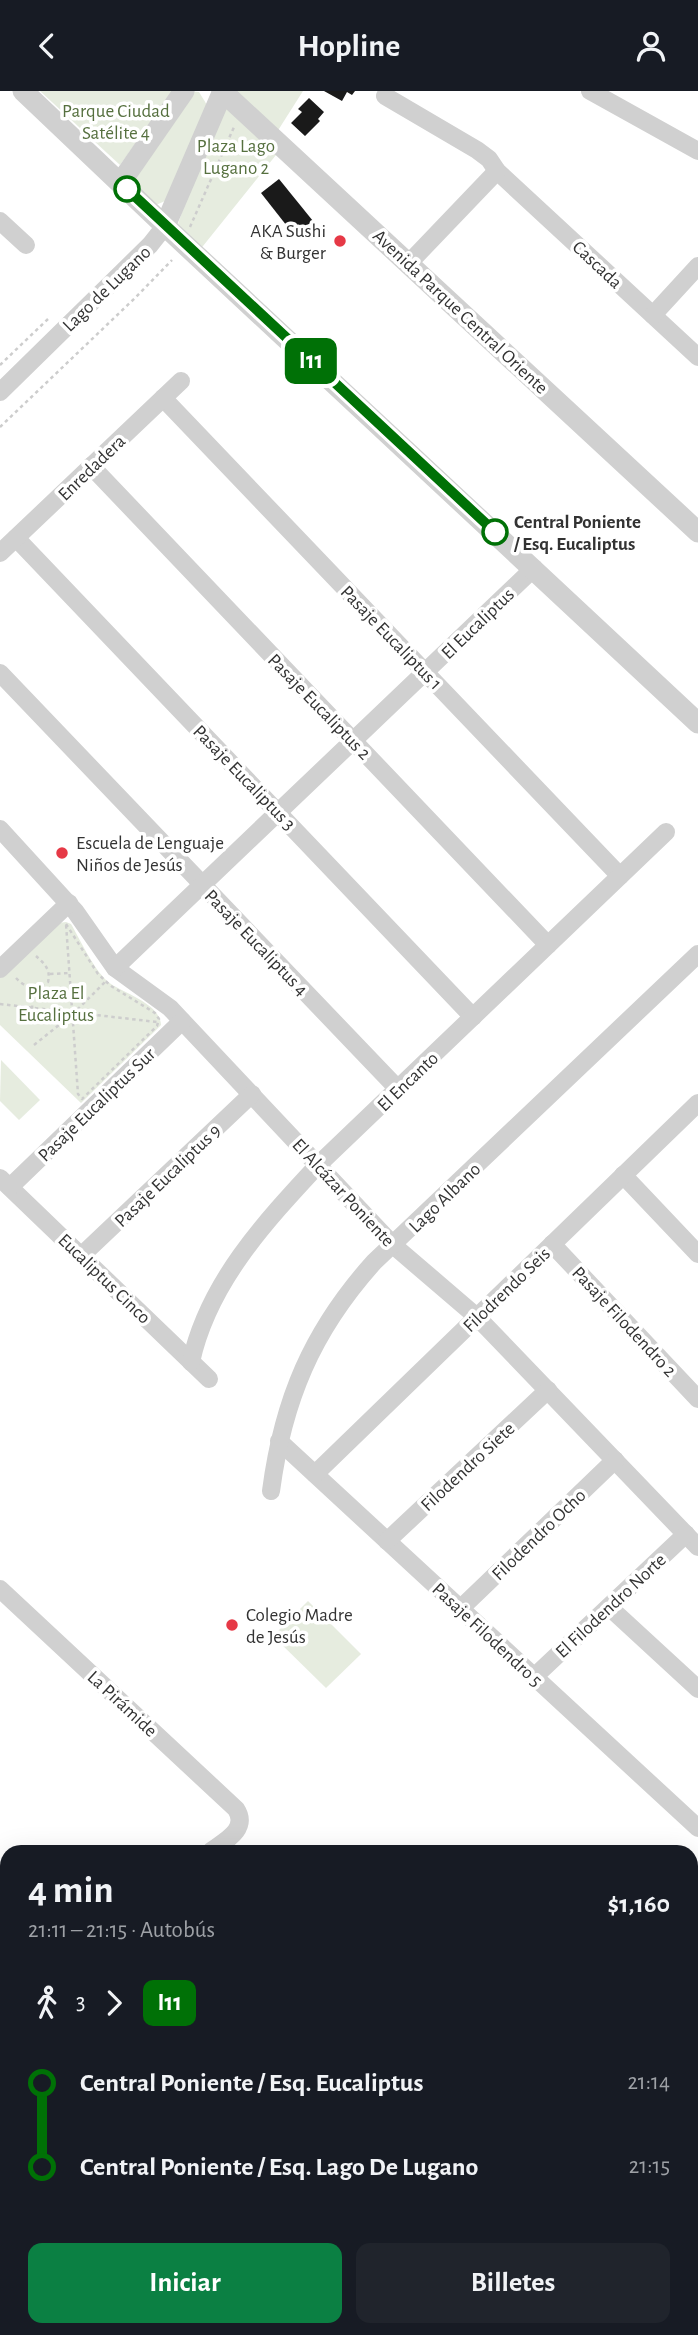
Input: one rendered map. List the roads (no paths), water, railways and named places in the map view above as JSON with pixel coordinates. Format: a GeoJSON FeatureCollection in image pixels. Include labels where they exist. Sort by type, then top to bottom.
{"type":"FeatureCollection","features":[{"type":"Feature","properties":{"kind":"street"},"geometry":{"type":"LineString","coordinates":[[23,91],[698,723]]}},
{"type":"Feature","properties":{"kind":"street"},"geometry":{"type":"LineString","coordinates":[[121,182],[184,91]]}},
{"type":"Feature","properties":{"kind":"street","name":"Lago de Lugano"},"geometry":{"type":"LineString","coordinates":[[0,392],[150,246],[165,226],[222,91]]}},
{"type":"Feature","properties":{"kind":"street","name":"Avenida Parque Central Oriente"},"geometry":{"type":"LineString","coordinates":[[222,91],[698,532]]}},
{"type":"Feature","properties":{"kind":"street"},"geometry":{"type":"LineString","coordinates":[[590,91],[698,151]]}},
{"type":"Feature","properties":{"kind":"street","name":"Cascada"},"geometry":{"type":"LineString","coordinates":[[385,96],[489,159],[497,171],[698,357]]}},
{"type":"Feature","properties":{"kind":"street"},"geometry":{"type":"LineString","coordinates":[[410,263],[497,171]]}},
{"type":"Feature","properties":{"kind":"street"},"geometry":{"type":"LineString","coordinates":[[3,228],[26,245]]}},
{"type":"Feature","properties":{"kind":"street"},"geometry":{"type":"LineString","coordinates":[[653,315],[698,266]]}},
{"type":"Feature","properties":{"kind":"street","name":"Enredadera"},"geometry":{"type":"LineString","coordinates":[[0,553],[181,381]]}},
{"type":"Feature","properties":{"kind":"street","name":"Pasaje Eucaliptus 1"},"geometry":{"type":"LineString","coordinates":[[163,398],[620,876]]}},
{"type":"Feature","properties":{"kind":"street","name":"Pasaje Eucaliptus 2"},"geometry":{"type":"LineString","coordinates":[[91,466],[548,945]]}},
{"type":"Feature","properties":{"kind":"street","name":"Pasaje Eucaliptus 3"},"geometry":{"type":"LineString","coordinates":[[16,538],[473,1017]]}},
{"type":"Feature","properties":{"kind":"street","name":"El Eucaliptus"},"geometry":{"type":"LineString","coordinates":[[111,974],[534,569]]}},
{"type":"Feature","properties":{"kind":"street","name":"Pasaje Eucaliptus 4"},"geometry":{"type":"LineString","coordinates":[[0,673],[397,1089]]}},
{"type":"Feature","properties":{"kind":"street","name":"El Alcázar Poniente"},"geometry":{"type":"LineString","coordinates":[[0,829],[69,903],[111,974],[163,1003],[182,1021],[393,1245],[477,1317],[692,1540]]}},
{"type":"Feature","properties":{"kind":"street","name":"El Encanto"},"geometry":{"type":"LineString","coordinates":[[191,1362],[211,1307],[228,1275],[263,1226],[318,1165],[666,832]]}},
{"type":"Feature","properties":{"kind":"street"},"geometry":{"type":"LineString","coordinates":[[5,970],[69,903]]}},
{"type":"Feature","properties":{"kind":"street","name":"Lago Albano"},"geometry":{"type":"LineString","coordinates":[[271,1491],[279,1441],[300,1373],[324,1328],[356,1283],[698,954]]}},
{"type":"Feature","properties":{"kind":"street","name":"Pasaje Eucaliptus Sur"},"geometry":{"type":"LineString","coordinates":[[5,1183],[182,1021]]}},
{"type":"Feature","properties":{"kind":"street","name":"Pasaje Eucaliptus 9"},"geometry":{"type":"LineString","coordinates":[[81,1256],[252,1094]]}},
{"type":"Feature","properties":{"kind":"street","name":"Filodrendo Seis"},"geometry":{"type":"LineString","coordinates":[[315,1475],[697,1105]]}},
{"type":"Feature","properties":{"kind":"street"},"geometry":{"type":"LineString","coordinates":[[623,1175],[698,1254]]}},
{"type":"Feature","properties":{"kind":"street","name":"Eucaliptus Cinco"},"geometry":{"type":"LineString","coordinates":[[5,1183],[209,1379]]}},
{"type":"Feature","properties":{"kind":"street","name":"Pasaje Filodendro 2"},"geometry":{"type":"LineString","coordinates":[[552,1244],[698,1399]]}},
{"type":"Feature","properties":{"kind":"street","name":"Filodendro Siete"},"geometry":{"type":"LineString","coordinates":[[387,1541],[548,1390]]}},
{"type":"Feature","properties":{"kind":"street","name":"Pasaje Filodendro 5"},"geometry":{"type":"LineString","coordinates":[[279,1441],[698,1828]]}},
{"type":"Feature","properties":{"kind":"street","name":"Filodendro Ocho"},"geometry":{"type":"LineString","coordinates":[[460,1609],[615,1460]]}},
{"type":"Feature","properties":{"kind":"street","name":"El Filodendro Norte"},"geometry":{"type":"LineString","coordinates":[[534,1677],[609,1607],[692,1540]]}},
{"type":"Feature","properties":{"kind":"street","name":"La Pirámide"},"geometry":{"type":"LineString","coordinates":[[0,1589],[236,1809],[240,1820],[235,1833],[219,1845]]}},
{"type":"Feature","properties":{"kind":"street"},"geometry":{"type":"LineString","coordinates":[[609,1607],[698,1689]]}},
{"type":"Feature","properties":{"kind":"place","name":"AKA Sushi & Burger"},"geometry":{"type":"Point","coordinates":[340,241]}},
{"type":"Feature","properties":{"kind":"place","name":"Central Poniente / Esq. Eucaliptus"},"geometry":{"type":"Point","coordinates":[495,532]}},
{"type":"Feature","properties":{"kind":"place","name":"Escuela de Lenguaje Niños de Jesús"},"geometry":{"type":"Point","coordinates":[62,853]}},
{"type":"Feature","properties":{"kind":"place","name":"Colegio Madre de Jesús"},"geometry":{"type":"Point","coordinates":[232,1625]}},
{"type":"Feature","properties":{"kind":"park label","name":"Parque Ciudad Satélite 4"},"geometry":{"type":"Point","coordinates":[116,121]}},
{"type":"Feature","properties":{"kind":"park label","name":"Plaza Lago Lugano 2"},"geometry":{"type":"Point","coordinates":[236,156]}},
{"type":"Feature","properties":{"kind":"park label","name":"Plaza El Eucaliptus"},"geometry":{"type":"Point","coordinates":[56,1003]}}]}
